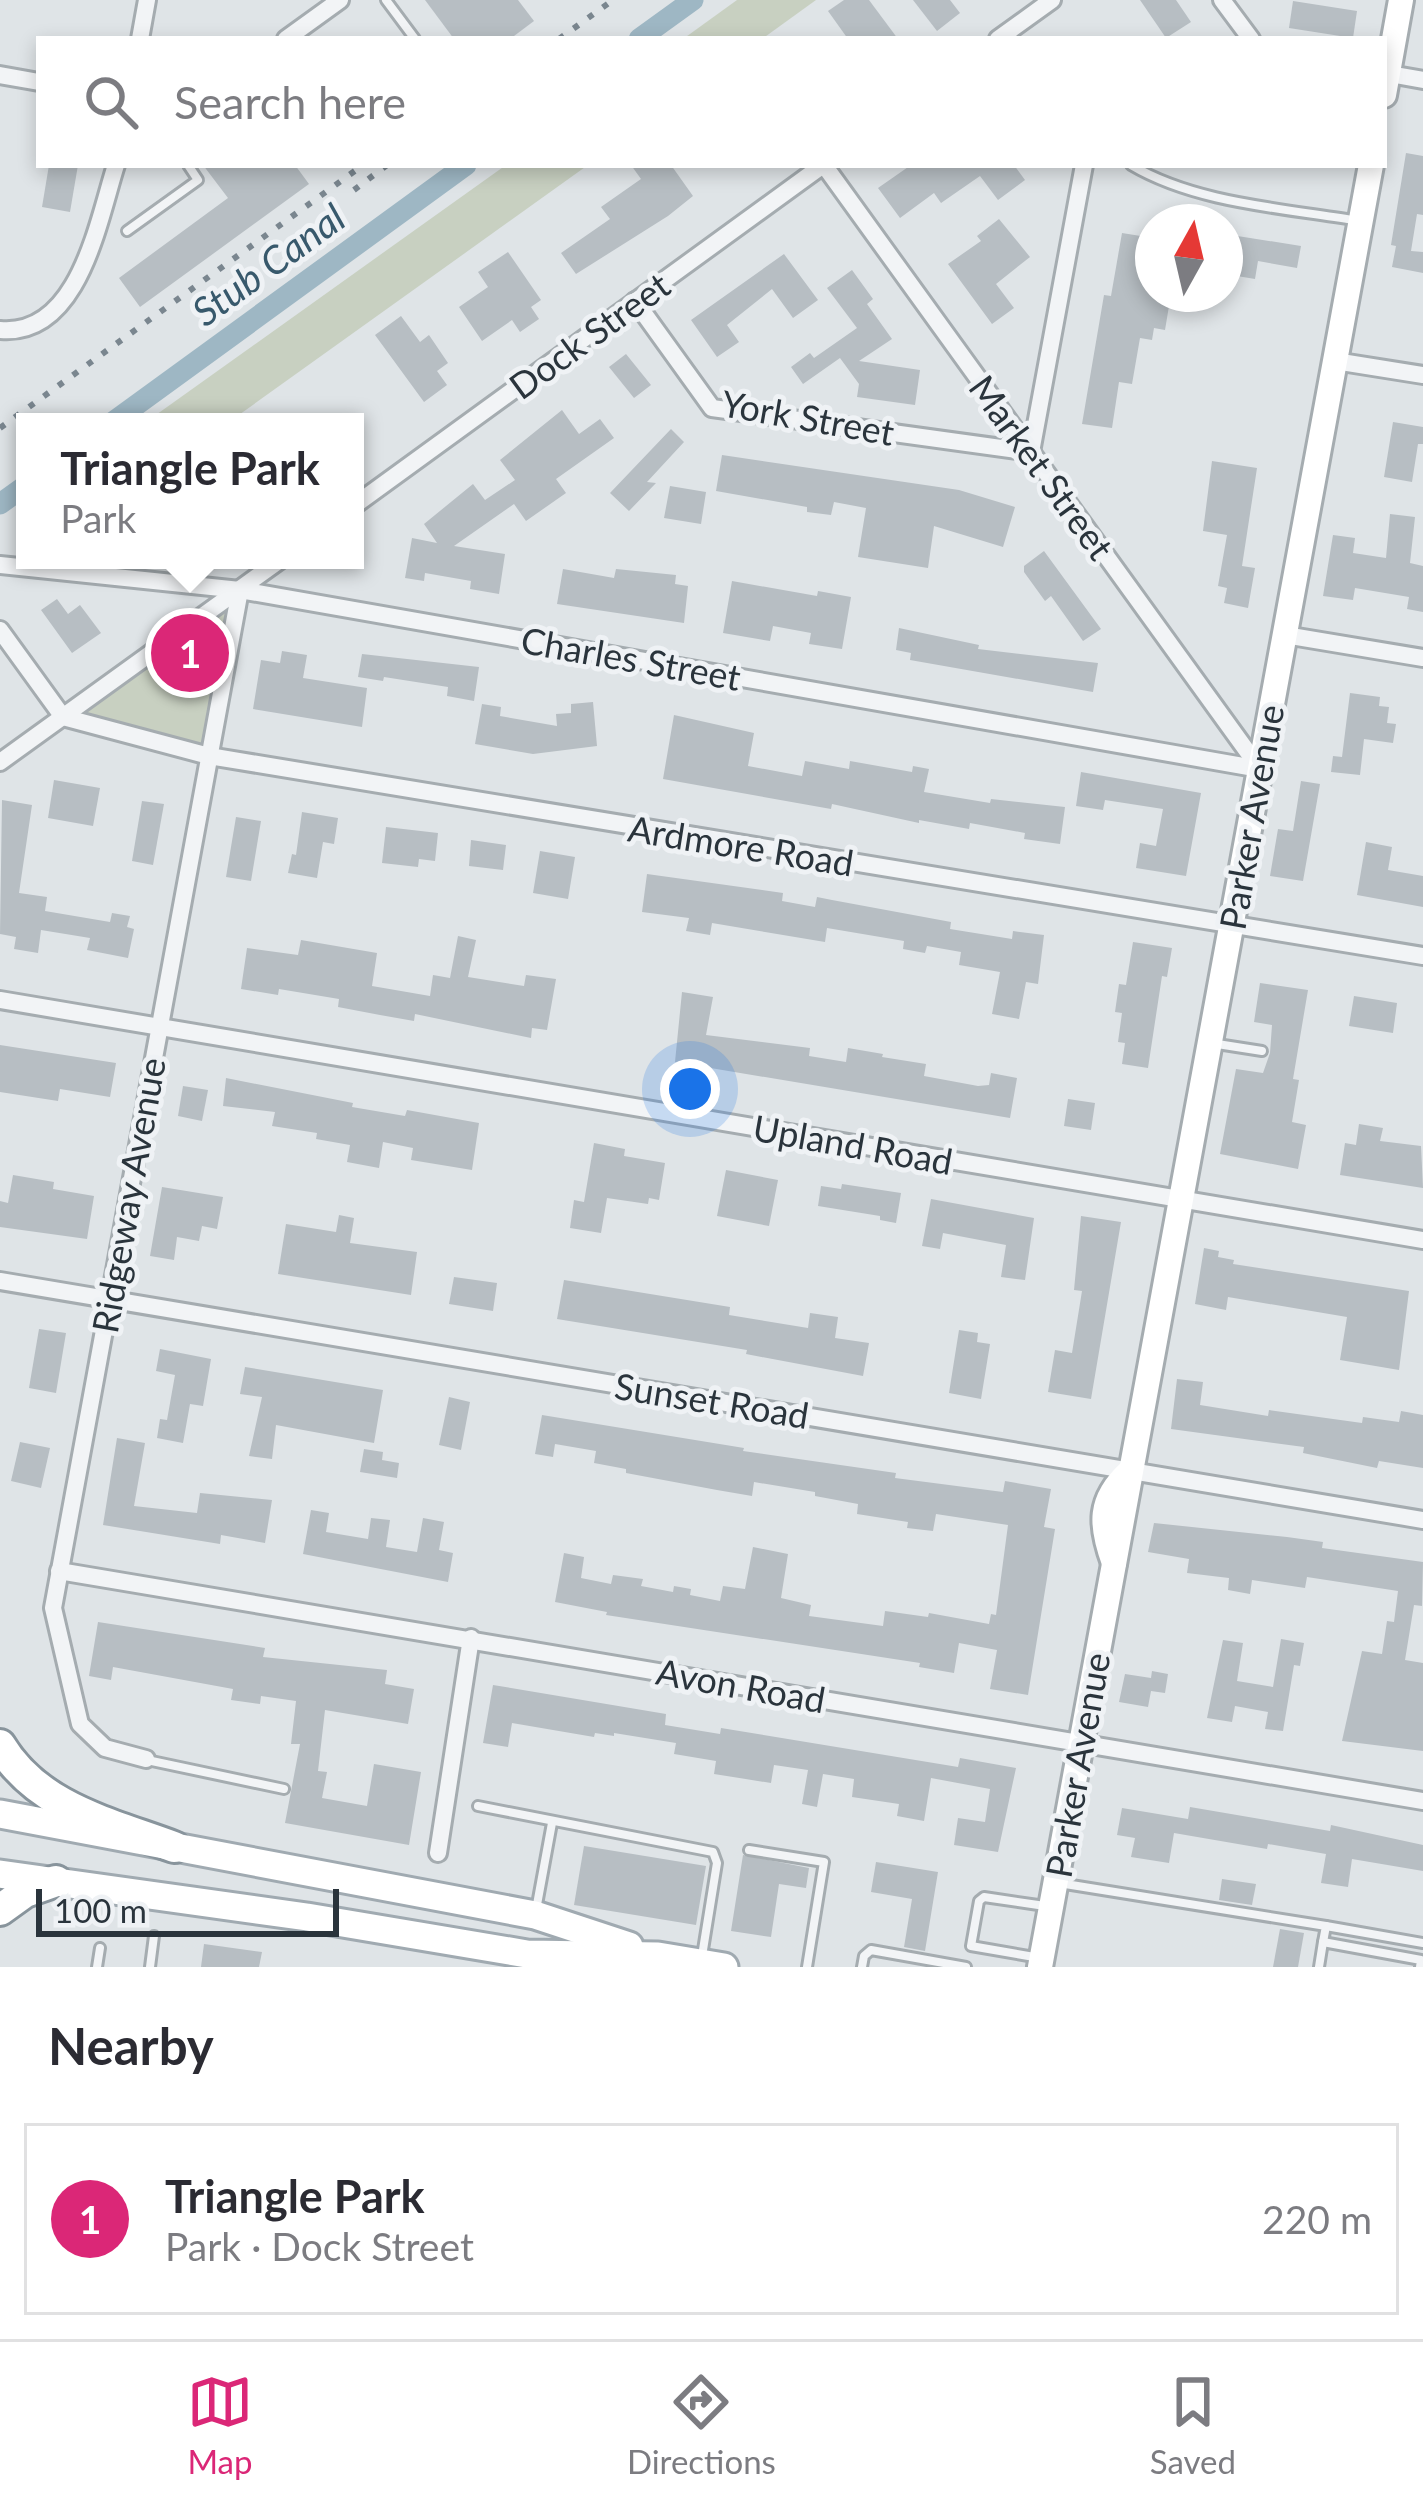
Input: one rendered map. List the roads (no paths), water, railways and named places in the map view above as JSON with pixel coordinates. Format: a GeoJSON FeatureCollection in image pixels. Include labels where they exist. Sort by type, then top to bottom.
{"type":"FeatureCollection","features":[{"type":"Feature","properties":{"kind":"highway"},"geometry":{"type":"LineString","coordinates":[[0,1745],[26,1780],[52,1799],[174,1847]]}},
{"type":"Feature","properties":{"kind":"highway"},"geometry":{"type":"LineString","coordinates":[[0,1910],[25,1892],[56,1881]]}},
{"type":"Feature","properties":{"kind":"main road"},"geometry":{"type":"LineString","coordinates":[[0,1814],[535,1915],[658,1956],[712,1965]]}},
{"type":"Feature","properties":{"kind":"main road"},"geometry":{"type":"LineString","coordinates":[[0,1874],[511,1959],[658,1956]]}},
{"type":"Feature","properties":{"kind":"street"},"geometry":{"type":"LineString","coordinates":[[141,36],[147,0]]}},
{"type":"Feature","properties":{"kind":"street"},"geometry":{"type":"LineString","coordinates":[[290,36],[340,0]]}},
{"type":"Feature","properties":{"kind":"street"},"geometry":{"type":"LineString","coordinates":[[1010,35],[1052,0]]}},
{"type":"Feature","properties":{"kind":"street"},"geometry":{"type":"LineString","coordinates":[[1222,0],[1249,36]]}},
{"type":"Feature","properties":{"kind":"street"},"geometry":{"type":"LineString","coordinates":[[1387,71],[1402,0]]}},
{"type":"Feature","properties":{"kind":"street"},"geometry":{"type":"LineString","coordinates":[[0,75],[36,81]]}},
{"type":"Feature","properties":{"kind":"street"},"geometry":{"type":"LineString","coordinates":[[1387,80],[1423,80]]}},
{"type":"Feature","properties":{"kind":"street"},"geometry":{"type":"LineString","coordinates":[[0,330],[49,317],[81,276],[115,168]]}},
{"type":"Feature","properties":{"kind":"street","name":"Dock Street"},"geometry":{"type":"LineString","coordinates":[[364,499],[820,168]]}},
{"type":"Feature","properties":{"kind":"street","name":"Market Street"},"geometry":{"type":"LineString","coordinates":[[826,168],[1260,769]]}},
{"type":"Feature","properties":{"kind":"street"},"geometry":{"type":"LineString","coordinates":[[1031,452],[1083,168]]}},
{"type":"Feature","properties":{"kind":"street","name":"Parker Avenue"},"geometry":{"type":"LineString","coordinates":[[1040,1963],[1114,1563],[1101,1528],[1105,1506],[1112,1488],[1131,1470],[1370,168]]}},
{"type":"Feature","properties":{"kind":"street","name":"York Street"},"geometry":{"type":"LineString","coordinates":[[635,301],[712,408],[1031,452]]}},
{"type":"Feature","properties":{"kind":"street"},"geometry":{"type":"LineString","coordinates":[[1335,361],[1423,375]]}},
{"type":"Feature","properties":{"kind":"street","name":"Charles Street"},"geometry":{"type":"LineString","coordinates":[[38,569],[240,590],[1260,769]]}},
{"type":"Feature","properties":{"kind":"street"},"geometry":{"type":"LineString","coordinates":[[0,761],[268,569]]}},
{"type":"Feature","properties":{"kind":"street","name":"Ridgeway Avenue"},"geometry":{"type":"LineString","coordinates":[[146,1760],[105,1748],[80,1724],[53,1608],[240,590]]}},
{"type":"Feature","properties":{"kind":"street"},"geometry":{"type":"LineString","coordinates":[[0,630],[63,717]]}},
{"type":"Feature","properties":{"kind":"street"},"geometry":{"type":"LineString","coordinates":[[1285,635],[1423,658]]}},
{"type":"Feature","properties":{"kind":"street","name":"Ardmore Road"},"geometry":{"type":"LineString","coordinates":[[63,717],[209,756],[1423,956]]}},
{"type":"Feature","properties":{"kind":"street","name":"Upland Road"},"geometry":{"type":"LineString","coordinates":[[0,1000],[1423,1240]]}},
{"type":"Feature","properties":{"kind":"street","name":"Sunset Road"},"geometry":{"type":"LineString","coordinates":[[0,1281],[1423,1520]]}},
{"type":"Feature","properties":{"kind":"street","name":"Avon Road"},"geometry":{"type":"LineString","coordinates":[[58,1570],[1423,1802]]}},
{"type":"Feature","properties":{"kind":"street"},"geometry":{"type":"LineString","coordinates":[[438,1853],[471,1638]]}},
{"type":"Feature","properties":{"kind":"lane"},"geometry":{"type":"LineString","coordinates":[[386,0],[413,36]]}},
{"type":"Feature","properties":{"kind":"lane"},"geometry":{"type":"LineString","coordinates":[[127,231],[198,180],[190,168]]}},
{"type":"Feature","properties":{"kind":"lane"},"geometry":{"type":"LineString","coordinates":[[1136,168],[1156,180],[1248,202],[1361,221]]}},
{"type":"Feature","properties":{"kind":"lane"},"geometry":{"type":"LineString","coordinates":[[1210,1042],[1262,1051]]}},
{"type":"Feature","properties":{"kind":"lane"},"geometry":{"type":"LineString","coordinates":[[146,1760],[284,1790]]}},
{"type":"Feature","properties":{"kind":"lane"},"geometry":{"type":"LineString","coordinates":[[478,1806],[713,1852],[717,1863],[712,1965]]}},
{"type":"Feature","properties":{"kind":"lane"},"geometry":{"type":"LineString","coordinates":[[535,1915],[552,1823]]}},
{"type":"Feature","properties":{"kind":"lane"},"geometry":{"type":"LineString","coordinates":[[748,1850],[824,1862],[807,1967]]}},
{"type":"Feature","properties":{"kind":"lane"},"geometry":{"type":"LineString","coordinates":[[862,1967],[871,1950],[966,1966],[980,1901],[1053,1895],[1326,1926],[1423,1943]]}},
{"type":"Feature","properties":{"kind":"lane"},"geometry":{"type":"LineString","coordinates":[[1319,1967],[1326,1926]]}},
{"type":"Feature","properties":{"kind":"lane"},"geometry":{"type":"LineString","coordinates":[[150,1967],[154,1936]]}},
{"type":"Feature","properties":{"kind":"lane"},"geometry":{"type":"LineString","coordinates":[[1323,1942],[1421,1962]]}},
{"type":"Feature","properties":{"kind":"lane"},"geometry":{"type":"LineString","coordinates":[[971,1946],[1040,1963]]}},
{"type":"Feature","properties":{"kind":"lane"},"geometry":{"type":"LineString","coordinates":[[98,1967],[100,1948]]}},
{"type":"Feature","properties":{"kind":"waterway","name":"Stub Canal"},"geometry":{"type":"LineString","coordinates":[[643,36],[693,0]]}},
{"type":"Feature","properties":{"kind":"waterway","name":"Stub Canal"},"geometry":{"type":"LineString","coordinates":[[125,413],[462,168]]}},
{"type":"Feature","properties":{"kind":"waterway","name":"Stub Canal"},"geometry":{"type":"LineString","coordinates":[[0,504],[16,492]]}},
{"type":"Feature","properties":{"kind":"railway"},"geometry":{"type":"LineString","coordinates":[[563,36],[613,0]]}},
{"type":"Feature","properties":{"kind":"railway"},"geometry":{"type":"LineString","coordinates":[[21,413],[359,168]]}},
{"type":"Feature","properties":{"kind":"railway"},"geometry":{"type":"LineString","coordinates":[[354,190],[383,168]]}},
{"type":"Feature","properties":{"kind":"railway"},"geometry":{"type":"LineString","coordinates":[[0,428],[16,416]]}},
{"type":"Feature","properties":{"kind":"place","name":"Triangle Park"},"geometry":{"type":"Point","coordinates":[190,653]}}]}
